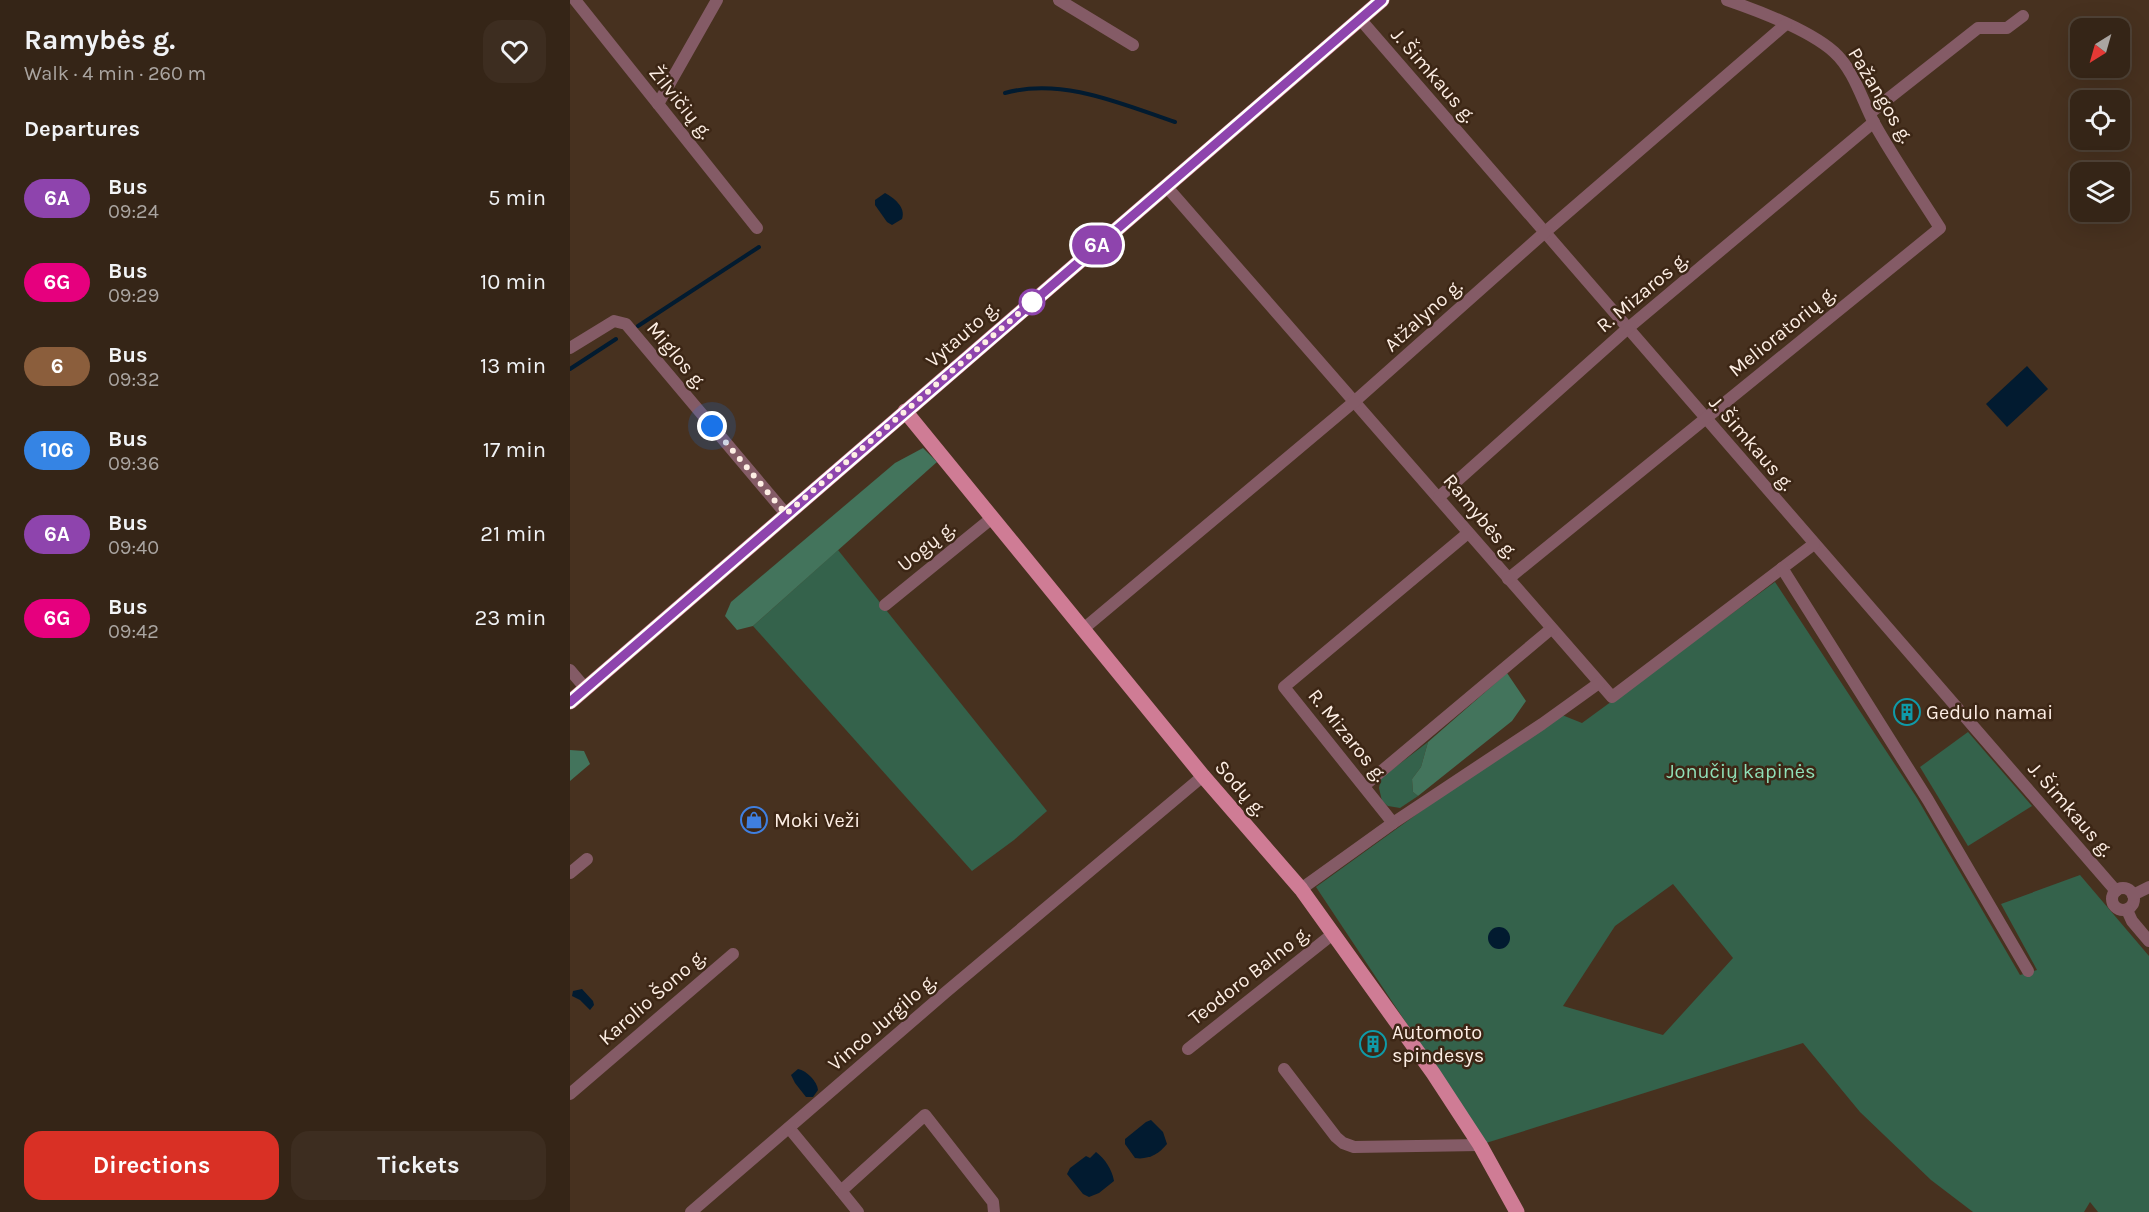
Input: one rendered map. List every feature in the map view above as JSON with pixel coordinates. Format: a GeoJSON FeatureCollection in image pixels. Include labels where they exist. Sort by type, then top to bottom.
{"type":"FeatureCollection","features":[{"type":"Feature","properties":{"kind":"main road","name":"Vytauto g."},"geometry":{"type":"LineString","coordinates":[[570,702],[1382,0]]}},
{"type":"Feature","properties":{"kind":"main road","name":"Sodų g."},"geometry":{"type":"LineString","coordinates":[[905,411],[1082,630],[1203,776],[1301,889],[1433,1072],[1480,1145],[1517,1212]]}},
{"type":"Feature","properties":{"kind":"street","name":"Žilvičių g."},"geometry":{"type":"LineString","coordinates":[[575,0],[757,228]]}},
{"type":"Feature","properties":{"kind":"street"},"geometry":{"type":"LineString","coordinates":[[658,104],[717,0]]}},
{"type":"Feature","properties":{"kind":"street"},"geometry":{"type":"LineString","coordinates":[[1059,0],[1133,45]]}},
{"type":"Feature","properties":{"kind":"street","name":"Pažangos g."},"geometry":{"type":"LineString","coordinates":[[1727,0],[1769,15],[1834,52],[1846,67],[1872,118],[1940,228]]}},
{"type":"Feature","properties":{"kind":"street","name":"R. Mizaros g."},"geometry":{"type":"LineString","coordinates":[[1439,496],[1627,329],[1978,28],[2007,28],[2024,16]]}},
{"type":"Feature","properties":{"kind":"street","name":"J. Šimkaus g."},"geometry":{"type":"LineString","coordinates":[[1360,19],[2116,891],[2112,897],[2114,907],[2127,910],[2132,921],[2149,941]]}},
{"type":"Feature","properties":{"kind":"street","name":"Atžalyno g."},"geometry":{"type":"LineString","coordinates":[[1082,630],[1355,401],[1544,233],[1786,24]]}},
{"type":"Feature","properties":{"kind":"street","name":"Ramybės g."},"geometry":{"type":"LineString","coordinates":[[1166,186],[1439,496],[1468,533],[1612,697],[1782,568]]}},
{"type":"Feature","properties":{"kind":"street","name":"Melioratorių g."},"geometry":{"type":"LineString","coordinates":[[1508,579],[1940,228]]}},
{"type":"Feature","properties":{"kind":"street","name":"Miglos g."},"geometry":{"type":"LineString","coordinates":[[570,348],[614,321],[626,324],[786,514]]}},
{"type":"Feature","properties":{"kind":"street","name":"Uogų g."},"geometry":{"type":"LineString","coordinates":[[885,605],[992,518]]}},
{"type":"Feature","properties":{"kind":"street","name":"R. Mizaros g."},"geometry":{"type":"LineString","coordinates":[[1393,822],[1284,687],[1468,533]]}},
{"type":"Feature","properties":{"kind":"street"},"geometry":{"type":"LineString","coordinates":[[1814,544],[1782,568],[1928,800],[2028,970]]}},
{"type":"Feature","properties":{"kind":"street"},"geometry":{"type":"LineString","coordinates":[[1365,785],[1551,629]]}},
{"type":"Feature","properties":{"kind":"street"},"geometry":{"type":"LineString","coordinates":[[570,670],[586,688]]}},
{"type":"Feature","properties":{"kind":"street"},"geometry":{"type":"LineString","coordinates":[[1301,889],[1393,822],[1542,724],[1599,683]]}},
{"type":"Feature","properties":{"kind":"street","name":"Vinco Jurgilo g."},"geometry":{"type":"LineString","coordinates":[[691,1212],[1203,776]]}},
{"type":"Feature","properties":{"kind":"street"},"geometry":{"type":"LineString","coordinates":[[570,873],[587,859]]}},
{"type":"Feature","properties":{"kind":"street"},"geometry":{"type":"LineString","coordinates":[[2133,895],[2149,887]]}},
{"type":"Feature","properties":{"kind":"street"},"geometry":{"type":"LineString","coordinates":[[2116,891],[2125,888],[2133,895],[2134,902],[2127,910]]}},
{"type":"Feature","properties":{"kind":"street","name":"Teodoro Balno g."},"geometry":{"type":"LineString","coordinates":[[1188,1049],[1334,933]]}},
{"type":"Feature","properties":{"kind":"street","name":"Karolio Šono g."},"geometry":{"type":"LineString","coordinates":[[570,1094],[733,954]]}},
{"type":"Feature","properties":{"kind":"street"},"geometry":{"type":"LineString","coordinates":[[1284,1069],[1343,1143],[1354,1147],[1480,1145]]}},
{"type":"Feature","properties":{"kind":"street"},"geometry":{"type":"LineString","coordinates":[[841,1191],[925,1115],[993,1202],[994,1212]]}},
{"type":"Feature","properties":{"kind":"street"},"geometry":{"type":"LineString","coordinates":[[789,1128],[858,1212]]}},
{"type":"Feature","properties":{"kind":"green space"},"geometry":{"type":"Polygon","coordinates":[[[923,448],[937,462],[753,626],[737,630],[725,616],[731,602],[895,463],[923,448]]]}},
{"type":"Feature","properties":{"kind":"green space"},"geometry":{"type":"Polygon","coordinates":[[[838,550],[1047,811],[1014,840],[972,871],[753,626],[838,550]]]}},
{"type":"Feature","properties":{"kind":"green space","name":"Jonučių kapinės"},"geometry":{"type":"Polygon","coordinates":[[[1775,582],[1917,798],[2020,975],[2037,970],[2001,904],[2080,875],[2149,956],[2149,1212],[2098,1212],[2090,1202],[2084,1212],[1973,1212],[1931,1180],[1860,1112],[1803,1043],[1486,1143],[1316,887],[1557,713],[1582,723],[1775,582]],[[1673,884],[1615,926],[1563,1006],[1663,1035],[1733,958],[1673,884]]]}},
{"type":"Feature","properties":{"kind":"green space"},"geometry":{"type":"Polygon","coordinates":[[[1507,673],[1526,701],[1512,721],[1418,796],[1413,792],[1412,779],[1421,767],[1428,742],[1507,673]]]}},
{"type":"Feature","properties":{"kind":"green space"},"geometry":{"type":"Polygon","coordinates":[[[1968,732],[2032,806],[1968,846],[1920,767],[1968,732]]]}},
{"type":"Feature","properties":{"kind":"green space"},"geometry":{"type":"Polygon","coordinates":[[[1428,742],[1421,767],[1412,779],[1413,792],[1418,796],[1400,808],[1388,806],[1382,801],[1379,788],[1381,778],[1428,742]]]}},
{"type":"Feature","properties":{"kind":"green space"},"geometry":{"type":"Polygon","coordinates":[[[570,750],[584,751],[590,764],[570,781],[570,750]]]}},
{"type":"Feature","properties":{"kind":"water"},"geometry":{"type":"Polygon","coordinates":[[[885,193],[901,207],[903,215],[902,219],[892,225],[887,222],[875,205],[875,200],[885,193]]]}},
{"type":"Feature","properties":{"kind":"water"},"geometry":{"type":"Polygon","coordinates":[[[2027,366],[2048,389],[2007,427],[1986,404],[2027,366]]]}},
{"type":"Feature","properties":{"kind":"water"},"geometry":{"type":"Polygon","coordinates":[[[1499,927],[1509,934],[1510,938],[1503,948],[1499,949],[1489,942],[1488,938],[1495,928],[1499,927]]]}},
{"type":"Feature","properties":{"kind":"water"},"geometry":{"type":"Polygon","coordinates":[[[582,989],[593,1001],[594,1005],[590,1010],[572,996],[573,991],[582,989]]]}},
{"type":"Feature","properties":{"kind":"water"},"geometry":{"type":"Polygon","coordinates":[[[798,1069],[808,1074],[816,1083],[818,1090],[813,1097],[806,1097],[795,1083],[791,1075],[798,1069]]]}},
{"type":"Feature","properties":{"kind":"water"},"geometry":{"type":"Polygon","coordinates":[[[1151,1120],[1163,1132],[1167,1144],[1153,1156],[1135,1158],[1125,1144],[1125,1139],[1151,1120]]]}},
{"type":"Feature","properties":{"kind":"water"},"geometry":{"type":"Polygon","coordinates":[[[1096,1152],[1108,1165],[1114,1181],[1099,1193],[1089,1197],[1083,1194],[1067,1174],[1070,1168],[1086,1156],[1090,1158],[1096,1152]]]}},
{"type":"Feature","properties":{"kind":"waterway"},"geometry":{"type":"LineString","coordinates":[[1005,93],[1026,89],[1070,90],[1113,101],[1175,122]]}},
{"type":"Feature","properties":{"kind":"waterway"},"geometry":{"type":"LineString","coordinates":[[638,326],[759,247]]}},
{"type":"Feature","properties":{"kind":"waterway"},"geometry":{"type":"LineString","coordinates":[[570,369],[616,339]]}},
{"type":"Feature","properties":{"kind":"bus line","name":"6A"},"geometry":{"type":"LineString","coordinates":[[570,702],[1382,0]]}},
{"type":"Feature","properties":{"kind":"place","name":"Gedulo namai"},"geometry":{"type":"Point","coordinates":[1907,712]}},
{"type":"Feature","properties":{"kind":"place","name":"Moki Veži"},"geometry":{"type":"Point","coordinates":[754,820]}},
{"type":"Feature","properties":{"kind":"place","name":"Automoto spindesys"},"geometry":{"type":"Point","coordinates":[1373,1044]}},
{"type":"Feature","properties":{"kind":"route"},"geometry":{"type":"LineString","coordinates":[[712,426],[786,514],[1032,302]]}}]}
